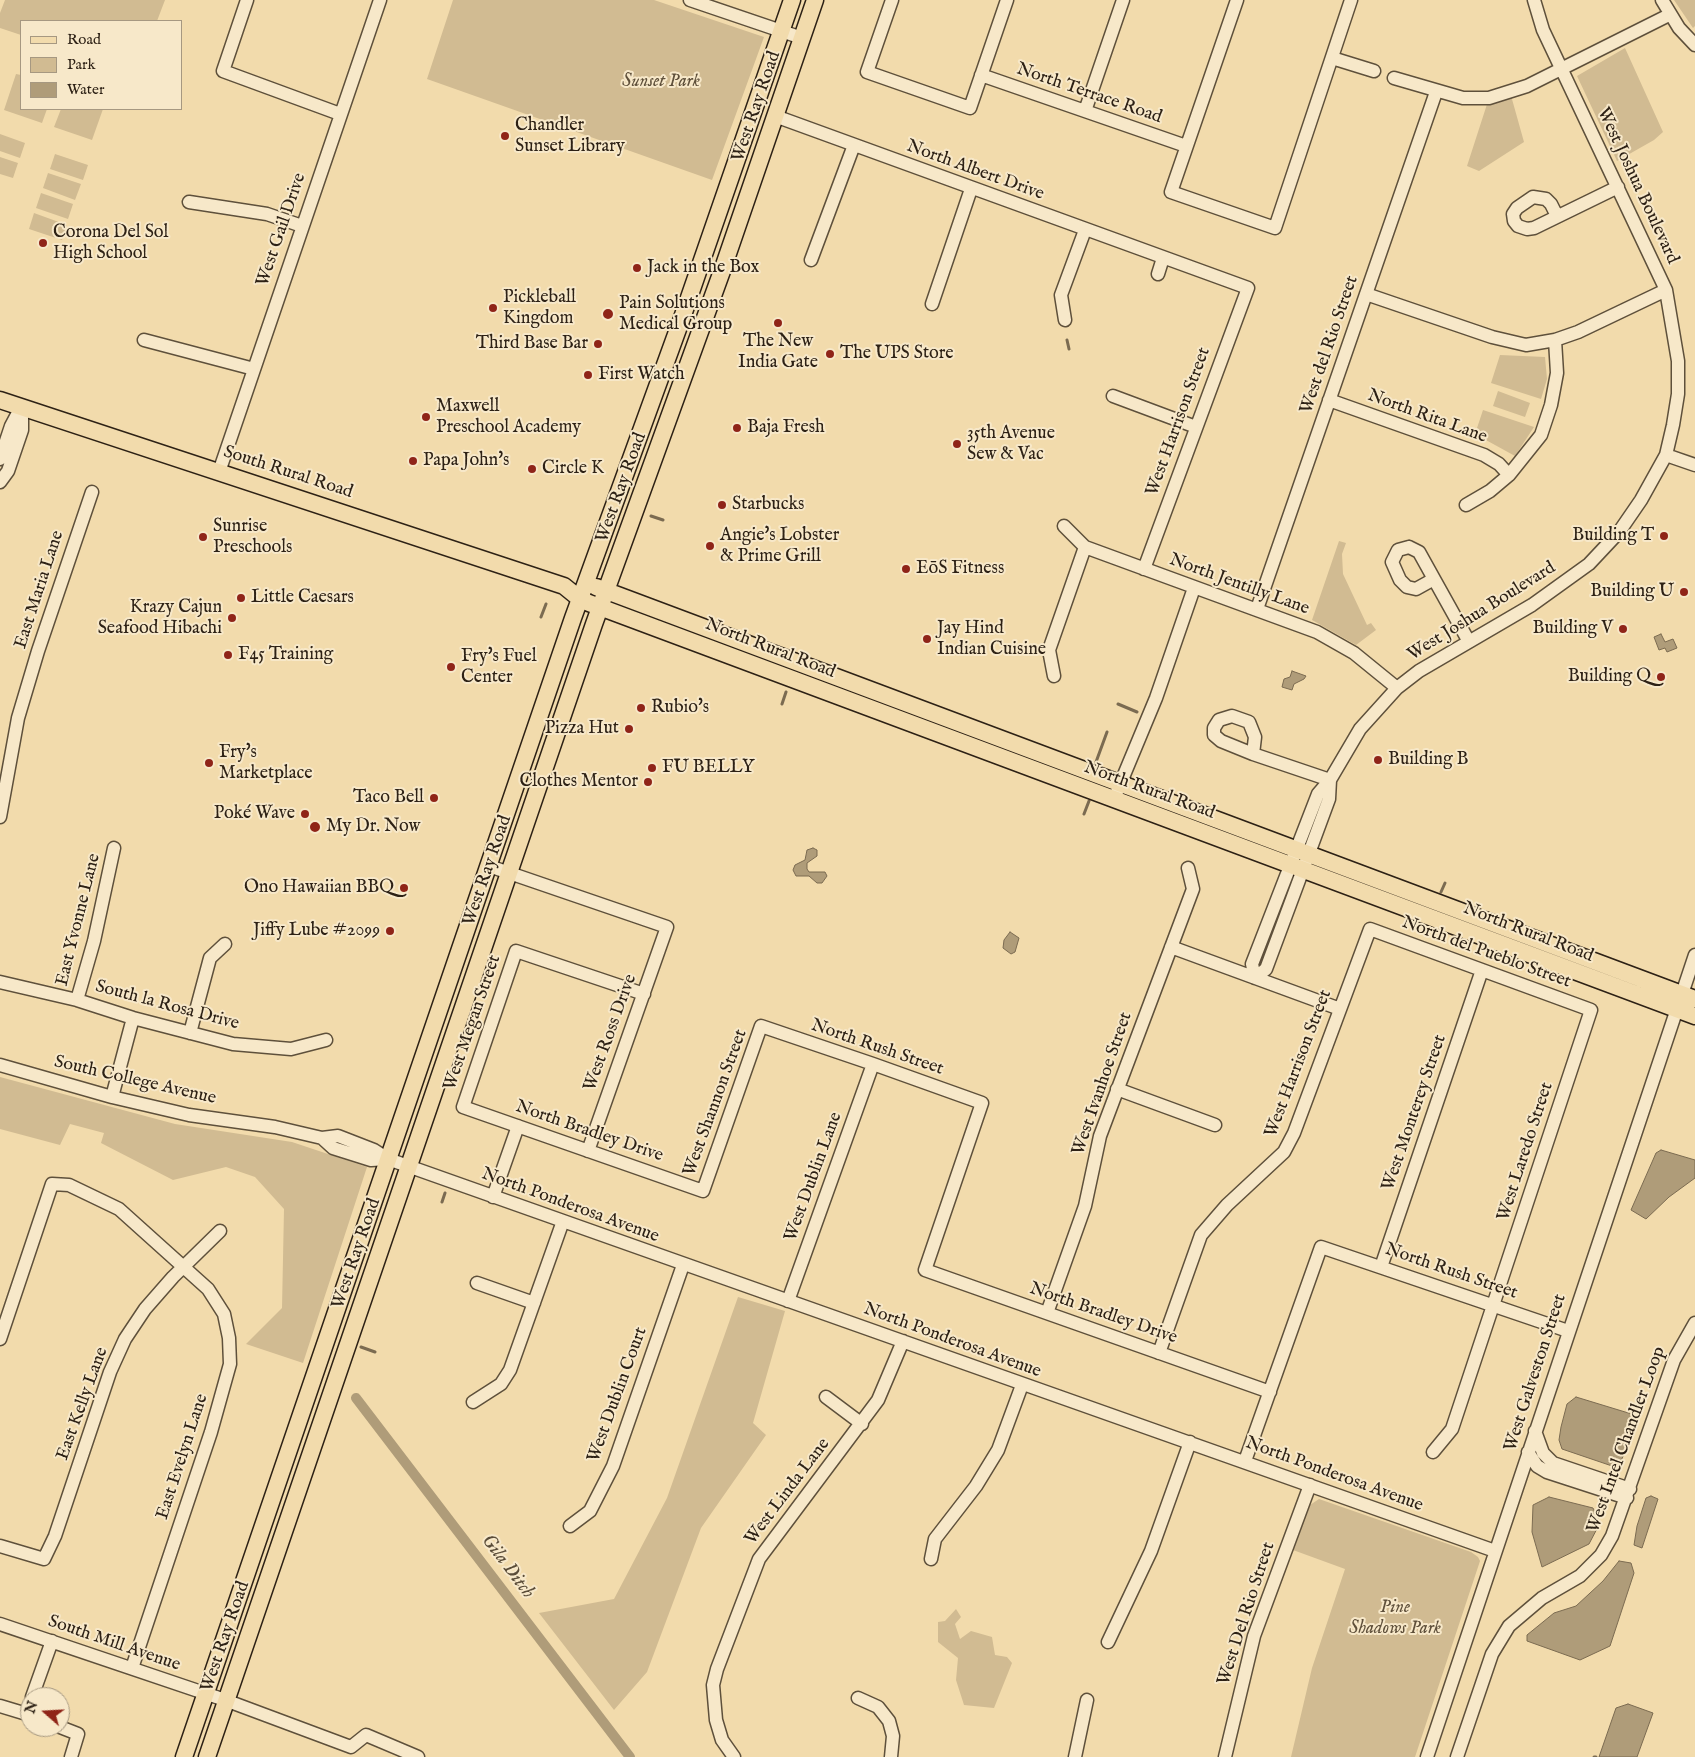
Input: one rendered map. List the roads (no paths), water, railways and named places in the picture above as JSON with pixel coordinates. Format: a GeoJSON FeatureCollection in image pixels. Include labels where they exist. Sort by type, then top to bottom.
{"type":"FeatureCollection","features":[{"type":"Feature","properties":{"kind":"main road","name":"West Ray Road"},"geometry":{"type":"LineString","coordinates":[[398,1163],[509,872],[592,595],[682,318],[792,0]]}},
{"type":"Feature","properties":{"kind":"main road","name":"West Ray Road"},"geometry":{"type":"LineString","coordinates":[[184,1757],[216,1696],[398,1163],[489,866],[592,595],[702,326],[815,0]]}},
{"type":"Feature","properties":{"kind":"main road"},"geometry":{"type":"LineString","coordinates":[[682,318],[702,326]]}},
{"type":"Feature","properties":{"kind":"main road","name":"South Rural Road"},"geometry":{"type":"LineString","coordinates":[[0,400],[592,595]]}},
{"type":"Feature","properties":{"kind":"main road","name":"North Rural Road"},"geometry":{"type":"LineString","coordinates":[[592,595],[1120,783],[1302,852],[1683,1001],[1695,1016]]}},
{"type":"Feature","properties":{"kind":"main road","name":"North Rural Road"},"geometry":{"type":"LineString","coordinates":[[592,595],[1114,799],[1297,867],[1683,1001]]}},
{"type":"Feature","properties":{"kind":"main road","name":"West Ray Road"},"geometry":{"type":"LineString","coordinates":[[207,1757],[216,1696]]}},
{"type":"Feature","properties":{"kind":"street"},"geometry":{"type":"LineString","coordinates":[[247,0],[223,71],[340,114]]}},
{"type":"Feature","properties":{"kind":"street","name":"West Gail Drive"},"geometry":{"type":"LineString","coordinates":[[219,472],[380,0]]}},
{"type":"Feature","properties":{"kind":"street"},"geometry":{"type":"LineString","coordinates":[[892,0],[867,72],[970,108],[1007,0]]}},
{"type":"Feature","properties":{"kind":"street"},"geometry":{"type":"LineString","coordinates":[[1085,111],[1123,0]]}},
{"type":"Feature","properties":{"kind":"street"},"geometry":{"type":"LineString","coordinates":[[1237,0],[1171,192],[1274,228],[1351,0]]}},
{"type":"Feature","properties":{"kind":"street","name":"West Joshua Boulevard"},"geometry":{"type":"LineString","coordinates":[[1255,978],[1252,964],[1328,799],[1330,780],[1360,729],[1397,688],[1419,671],[1468,640],[1532,605],[1589,564],[1619,532],[1641,500],[1666,454],[1674,425],[1678,394],[1678,361],[1666,290],[1543,30],[1534,0]]}},
{"type":"Feature","properties":{"kind":"street"},"geometry":{"type":"LineString","coordinates":[[1662,0],[1669,15],[1695,45]]}},
{"type":"Feature","properties":{"kind":"street"},"geometry":{"type":"LineString","coordinates":[[697,1],[802,38]]}},
{"type":"Feature","properties":{"kind":"street"},"geometry":{"type":"LineString","coordinates":[[1394,78],[1436,92],[1462,98],[1489,98],[1527,86],[1669,15]]}},
{"type":"Feature","properties":{"kind":"street"},"geometry":{"type":"LineString","coordinates":[[1332,58],[1374,71]]}},
{"type":"Feature","properties":{"kind":"street","name":"North Terrace Road"},"geometry":{"type":"LineString","coordinates":[[981,75],[1186,146]]}},
{"type":"Feature","properties":{"kind":"street","name":"West del Rio Street"},"geometry":{"type":"LineString","coordinates":[[1257,609],[1436,92]]}},
{"type":"Feature","properties":{"kind":"street","name":"North Albert Drive"},"geometry":{"type":"LineString","coordinates":[[775,116],[971,189],[1248,288]]}},
{"type":"Feature","properties":{"kind":"street"},"geometry":{"type":"LineString","coordinates":[[811,260],[854,145]]}},
{"type":"Feature","properties":{"kind":"street"},"geometry":{"type":"LineString","coordinates":[[1557,216],[1618,187]]}},
{"type":"Feature","properties":{"kind":"street"},"geometry":{"type":"LineString","coordinates":[[932,304],[971,189]]}},
{"type":"Feature","properties":{"kind":"street"},"geometry":{"type":"LineString","coordinates":[[189,202],[267,214],[302,226]]}},
{"type":"Feature","properties":{"kind":"street"},"geometry":{"type":"LineString","coordinates":[[1065,320],[1061,295],[1085,230]]}},
{"type":"Feature","properties":{"kind":"street"},"geometry":{"type":"LineString","coordinates":[[1158,274],[1163,258]]}},
{"type":"Feature","properties":{"kind":"street","name":"West Harrison Street"},"geometry":{"type":"LineString","coordinates":[[1144,569],[1248,288]]}},
{"type":"Feature","properties":{"kind":"street"},"geometry":{"type":"LineString","coordinates":[[1366,294],[1492,337],[1526,344],[1555,340],[1578,332],[1666,290]]}},
{"type":"Feature","properties":{"kind":"street"},"geometry":{"type":"LineString","coordinates":[[144,340],[254,369]]}},
{"type":"Feature","properties":{"kind":"street"},"geometry":{"type":"LineString","coordinates":[[1466,505],[1490,492],[1509,475],[1541,435],[1551,405],[1557,373],[1555,340]]}},
{"type":"Feature","properties":{"kind":"street"},"geometry":{"type":"LineString","coordinates":[[1113,396],[1196,427]]}},
{"type":"Feature","properties":{"kind":"street","name":"North Rita Lane"},"geometry":{"type":"LineString","coordinates":[[1329,400],[1484,455],[1499,464],[1509,475]]}},
{"type":"Feature","properties":{"kind":"street"},"geometry":{"type":"LineString","coordinates":[[0,459],[11,426],[22,407]]}},
{"type":"Feature","properties":{"kind":"street"},"geometry":{"type":"LineString","coordinates":[[0,482],[8,472],[22,430],[22,407]]}},
{"type":"Feature","properties":{"kind":"street"},"geometry":{"type":"LineString","coordinates":[[1666,454],[1695,465]]}},
{"type":"Feature","properties":{"kind":"street","name":"East Maria Lane"},"geometry":{"type":"LineString","coordinates":[[0,817],[21,710],[38,651],[92,492]]}},
{"type":"Feature","properties":{"kind":"street","name":"North Jentilly Lane"},"geometry":{"type":"LineString","coordinates":[[1064,526],[1085,547],[1317,632],[1354,653],[1397,688]]}},
{"type":"Feature","properties":{"kind":"street"},"geometry":{"type":"LineString","coordinates":[[1054,676],[1050,650],[1085,547]]}},
{"type":"Feature","properties":{"kind":"street"},"geometry":{"type":"LineString","coordinates":[[1434,579],[1468,640]]}},
{"type":"Feature","properties":{"kind":"street"},"geometry":{"type":"LineString","coordinates":[[1114,799],[1156,698],[1194,588]]}},
{"type":"Feature","properties":{"kind":"street"},"geometry":{"type":"LineString","coordinates":[[1253,754],[1330,780]]}},
{"type":"Feature","properties":{"kind":"street","name":"East Yvonne Lane"},"geometry":{"type":"LineString","coordinates":[[77,1000],[94,941],[114,848]]}},
{"type":"Feature","properties":{"kind":"street"},"geometry":{"type":"LineString","coordinates":[[489,866],[509,872]]}},
{"type":"Feature","properties":{"kind":"street","name":"West Ivanhoe Street"},"geometry":{"type":"LineString","coordinates":[[1047,1313],[1080,1223],[1096,1148],[1116,1089],[1193,889],[1188,868]]}},
{"type":"Feature","properties":{"kind":"street","name":"West Ross Drive"},"geometry":{"type":"LineString","coordinates":[[509,872],[667,927],[588,1151]]}},
{"type":"Feature","properties":{"kind":"street","name":"West Harrison Street"},"geometry":{"type":"LineString","coordinates":[[1159,1353],[1201,1235],[1211,1221],[1284,1152],[1294,1133],[1370,929]]}},
{"type":"Feature","properties":{"kind":"street","name":"North del Pueblo Street"},"geometry":{"type":"LineString","coordinates":[[1370,929],[1591,1010]]}},
{"type":"Feature","properties":{"kind":"street"},"geometry":{"type":"LineString","coordinates":[[190,1032],[210,958],[224,944]]}},
{"type":"Feature","properties":{"kind":"street"},"geometry":{"type":"LineString","coordinates":[[1171,947],[1340,1009]]}},
{"type":"Feature","properties":{"kind":"street","name":"West Megan Street"},"geometry":{"type":"LineString","coordinates":[[463,1107],[516,950],[644,994]]}},
{"type":"Feature","properties":{"kind":"street","name":"West Galveston Street"},"geometry":{"type":"LineString","coordinates":[[1427,1757],[1568,1331],[1683,1001],[1695,956]]}},
{"type":"Feature","properties":{"kind":"street","name":"West Monterey Street"},"geometry":{"type":"LineString","coordinates":[[1381,1266],[1482,970]]}},
{"type":"Feature","properties":{"kind":"street","name":"South la Rosa Drive"},"geometry":{"type":"LineString","coordinates":[[0,982],[77,1000],[133,1018],[233,1044],[291,1049],[326,1040]]}},
{"type":"Feature","properties":{"kind":"street","name":"West Laredo Street"},"geometry":{"type":"LineString","coordinates":[[1433,1452],[1452,1429],[1591,1010]]}},
{"type":"Feature","properties":{"kind":"street"},"geometry":{"type":"LineString","coordinates":[[112,1097],[133,1018]]}},
{"type":"Feature","properties":{"kind":"street","name":"North Rush Street"},"geometry":{"type":"LineString","coordinates":[[761,1026],[982,1103],[925,1270]]}},
{"type":"Feature","properties":{"kind":"street","name":"West Shannon Street"},"geometry":{"type":"LineString","coordinates":[[703,1191],[761,1026]]}},
{"type":"Feature","properties":{"kind":"street","name":"West Dublin Lane"},"geometry":{"type":"LineString","coordinates":[[788,1301],[873,1064]]}},
{"type":"Feature","properties":{"kind":"street","name":"South College Avenue"},"geometry":{"type":"LineString","coordinates":[[0,1065],[112,1097],[189,1115],[274,1127],[322,1138],[333,1148],[370,1160],[398,1163]]}},
{"type":"Feature","properties":{"kind":"street"},"geometry":{"type":"LineString","coordinates":[[1116,1089],[1215,1125]]}},
{"type":"Feature","properties":{"kind":"street","name":"North Bradley Drive"},"geometry":{"type":"LineString","coordinates":[[463,1107],[703,1191]]}},
{"type":"Feature","properties":{"kind":"street"},"geometry":{"type":"LineString","coordinates":[[494,1196],[518,1126]]}},
{"type":"Feature","properties":{"kind":"street","name":"North Ponderosa Avenue"},"geometry":{"type":"LineString","coordinates":[[398,1163],[1495,1551]]}},
{"type":"Feature","properties":{"kind":"street","name":"East Evelyn Lane"},"geometry":{"type":"LineString","coordinates":[[3,1319],[52,1184],[69,1185],[119,1209],[208,1289],[224,1314],[229,1338],[230,1364],[211,1432],[132,1668]]}},
{"type":"Feature","properties":{"kind":"street"},"geometry":{"type":"LineString","coordinates":[[473,1402],[501,1384],[510,1370],[563,1221]]}},
{"type":"Feature","properties":{"kind":"street","name":"East Kelly Lane"},"geometry":{"type":"LineString","coordinates":[[0,1546],[44,1560],[55,1536],[110,1372],[125,1339],[145,1309],[182,1267],[220,1231]]}},
{"type":"Feature","properties":{"kind":"street","name":"North Rush Street"},"geometry":{"type":"LineString","coordinates":[[1270,1392],[1321,1247],[1568,1331]]}},
{"type":"Feature","properties":{"kind":"street","name":"West Dublin Court"},"geometry":{"type":"LineString","coordinates":[[570,1526],[590,1511],[613,1466],[683,1265]]}},
{"type":"Feature","properties":{"kind":"street","name":"North Bradley Drive"},"geometry":{"type":"LineString","coordinates":[[925,1270],[1270,1392]]}},
{"type":"Feature","properties":{"kind":"street"},"geometry":{"type":"LineString","coordinates":[[477,1284],[534,1303]]}},
{"type":"Feature","properties":{"kind":"street"},"geometry":{"type":"LineString","coordinates":[[0,1339],[3,1319]]}},
{"type":"Feature","properties":{"kind":"street","name":"West Intel Chandler Loop"},"geometry":{"type":"LineString","coordinates":[[1457,1757],[1492,1654],[1509,1626],[1532,1605],[1580,1576],[1590,1566],[1612,1536],[1674,1360],[1695,1322]]}},
{"type":"Feature","properties":{"kind":"street","name":"West Linda Lane"},"geometry":{"type":"LineString","coordinates":[[734,1757],[722,1740],[713,1702],[717,1669],[759,1559],[862,1424],[886,1387],[903,1341]]}},
{"type":"Feature","properties":{"kind":"street"},"geometry":{"type":"LineString","coordinates":[[931,1559],[935,1539],[976,1486],[998,1450],[1022,1385]]}},
{"type":"Feature","properties":{"kind":"street"},"geometry":{"type":"LineString","coordinates":[[1245,1461],[1270,1392]]}},
{"type":"Feature","properties":{"kind":"street"},"geometry":{"type":"LineString","coordinates":[[826,1397],[862,1424]]}},
{"type":"Feature","properties":{"kind":"street"},"geometry":{"type":"LineString","coordinates":[[1535,1431],[1544,1453],[1553,1462],[1628,1494]]}},
{"type":"Feature","properties":{"kind":"street"},"geometry":{"type":"LineString","coordinates":[[1108,1642],[1151,1551],[1190,1442]]}},
{"type":"Feature","properties":{"kind":"street"},"geometry":{"type":"LineString","coordinates":[[1528,1452],[1537,1466],[1547,1472],[1628,1494]]}},
{"type":"Feature","properties":{"kind":"street","name":"West Del Rio Street"},"geometry":{"type":"LineString","coordinates":[[1225,1757],[1254,1636],[1310,1485]]}},
{"type":"Feature","properties":{"kind":"street","name":"South Mill Avenue"},"geometry":{"type":"LineString","coordinates":[[0,1624],[216,1696],[349,1752]]}},
{"type":"Feature","properties":{"kind":"street"},"geometry":{"type":"LineString","coordinates":[[36,1687],[52,1641]]}},
{"type":"Feature","properties":{"kind":"street"},"geometry":{"type":"LineString","coordinates":[[858,1698],[878,1707],[889,1721],[893,1736],[891,1757]]}},
{"type":"Feature","properties":{"kind":"street"},"geometry":{"type":"LineString","coordinates":[[1075,1757],[1087,1700]]}},
{"type":"Feature","properties":{"kind":"street"},"geometry":{"type":"LineString","coordinates":[[0,1706],[20,1709]]}},
{"type":"Feature","properties":{"kind":"street"},"geometry":{"type":"LineString","coordinates":[[70,1731],[78,1734],[71,1757]]}},
{"type":"Feature","properties":{"kind":"street"},"geometry":{"type":"LineString","coordinates":[[349,1752],[366,1735],[418,1757]]}},
{"type":"Feature","properties":{"kind":"water"},"geometry":{"type":"Polygon","coordinates":[[[1661,634],[1665,642],[1673,639],[1677,648],[1667,652],[1665,648],[1659,650],[1654,637],[1661,634]]]}},
{"type":"Feature","properties":{"kind":"water"},"geometry":{"type":"Polygon","coordinates":[[[1292,671],[1306,676],[1294,684],[1292,690],[1282,687],[1284,679],[1290,677],[1292,671]]]}},
{"type":"Feature","properties":{"kind":"water"},"geometry":{"type":"Polygon","coordinates":[[[813,848],[817,850],[817,856],[807,863],[807,869],[809,872],[825,872],[827,876],[822,883],[817,883],[809,876],[796,876],[793,870],[795,865],[805,860],[807,850],[813,848]]]}},
{"type":"Feature","properties":{"kind":"water"},"geometry":{"type":"Polygon","coordinates":[[[1010,932],[1019,938],[1015,952],[1011,954],[1003,948],[1004,940],[1010,932]]]}},
{"type":"Feature","properties":{"kind":"water"},"geometry":{"type":"Polygon","coordinates":[[[1661,1150],[1695,1160],[1695,1178],[1669,1197],[1646,1219],[1631,1210],[1656,1153],[1661,1150]]]}},
{"type":"Feature","properties":{"kind":"water"},"geometry":{"type":"Polygon","coordinates":[[[1576,1397],[1635,1415],[1634,1431],[1618,1468],[1562,1449],[1559,1440],[1567,1404],[1576,1397]]]}},
{"type":"Feature","properties":{"kind":"water"},"geometry":{"type":"Polygon","coordinates":[[[1651,1496],[1658,1499],[1642,1548],[1634,1545],[1637,1526],[1646,1498],[1651,1496]]]}},
{"type":"Feature","properties":{"kind":"water"},"geometry":{"type":"Polygon","coordinates":[[[1549,1497],[1593,1508],[1600,1523],[1589,1544],[1542,1567],[1532,1532],[1533,1505],[1549,1497]]]}},
{"type":"Feature","properties":{"kind":"water"},"geometry":{"type":"Polygon","coordinates":[[[1619,1561],[1631,1563],[1634,1573],[1610,1646],[1580,1660],[1527,1641],[1527,1635],[1554,1613],[1576,1606],[1603,1581],[1619,1561]]]}},
{"type":"Feature","properties":{"kind":"water"},"geometry":{"type":"Polygon","coordinates":[[[1628,1704],[1653,1713],[1637,1757],[1599,1757],[1616,1708],[1628,1704]]]}},
{"type":"Feature","properties":{"kind":"waterway"},"geometry":{"type":"LineString","coordinates":[[1067,340],[1069,349]]}},
{"type":"Feature","properties":{"kind":"waterway"},"geometry":{"type":"LineString","coordinates":[[651,516],[663,520]]}},
{"type":"Feature","properties":{"kind":"waterway"},"geometry":{"type":"LineString","coordinates":[[541,617],[546,604]]}},
{"type":"Feature","properties":{"kind":"waterway"},"geometry":{"type":"LineString","coordinates":[[782,704],[786,692]]}},
{"type":"Feature","properties":{"kind":"waterway"},"geometry":{"type":"LineString","coordinates":[[1118,704],[1137,712]]}},
{"type":"Feature","properties":{"kind":"waterway"},"geometry":{"type":"LineString","coordinates":[[1096,762],[1107,732]]}},
{"type":"Feature","properties":{"kind":"waterway"},"geometry":{"type":"LineString","coordinates":[[1084,814],[1089,801]]}},
{"type":"Feature","properties":{"kind":"waterway"},"geometry":{"type":"LineString","coordinates":[[1441,892],[1445,883]]}},
{"type":"Feature","properties":{"kind":"waterway"},"geometry":{"type":"LineString","coordinates":[[442,1202],[445,1193]]}},
{"type":"Feature","properties":{"kind":"waterway"},"geometry":{"type":"LineString","coordinates":[[361,1347],[375,1352]]}},
{"type":"Feature","properties":{"kind":"waterway","name":"Gila Ditch"},"geometry":{"type":"LineString","coordinates":[[356,1398],[630,1757]]}},
{"type":"Feature","properties":{"kind":"place","name":"Chandler Sunset Library"},"geometry":{"type":"Point","coordinates":[505,136]}},
{"type":"Feature","properties":{"kind":"place","name":"Corona Del Sol High School"},"geometry":{"type":"Point","coordinates":[43,243]}},
{"type":"Feature","properties":{"kind":"place","name":"Jack in the Box"},"geometry":{"type":"Point","coordinates":[637,268]}},
{"type":"Feature","properties":{"kind":"place","name":"Pickleball Kingdom"},"geometry":{"type":"Point","coordinates":[493,308]}},
{"type":"Feature","properties":{"kind":"place","name":"Pain Solutions Medical Group"},"geometry":{"type":"Point","coordinates":[608,314]}},
{"type":"Feature","properties":{"kind":"place","name":"The New India Gate"},"geometry":{"type":"Point","coordinates":[778,323]}},
{"type":"Feature","properties":{"kind":"place","name":"Third Base Bar"},"geometry":{"type":"Point","coordinates":[598,344]}},
{"type":"Feature","properties":{"kind":"place","name":"The UPS Store"},"geometry":{"type":"Point","coordinates":[830,354]}},
{"type":"Feature","properties":{"kind":"place","name":"First Watch"},"geometry":{"type":"Point","coordinates":[588,375]}},
{"type":"Feature","properties":{"kind":"place","name":"Maxwell Preschool Academy"},"geometry":{"type":"Point","coordinates":[426,417]}},
{"type":"Feature","properties":{"kind":"place","name":"Baja Fresh"},"geometry":{"type":"Point","coordinates":[737,428]}},
{"type":"Feature","properties":{"kind":"place","name":"35th Avenue Sew & Vac"},"geometry":{"type":"Point","coordinates":[957,444]}},
{"type":"Feature","properties":{"kind":"place","name":"Papa John's"},"geometry":{"type":"Point","coordinates":[413,461]}},
{"type":"Feature","properties":{"kind":"place","name":"Circle K"},"geometry":{"type":"Point","coordinates":[532,469]}},
{"type":"Feature","properties":{"kind":"place","name":"Starbucks"},"geometry":{"type":"Point","coordinates":[722,505]}},
{"type":"Feature","properties":{"kind":"place","name":"Building T"},"geometry":{"type":"Point","coordinates":[1664,536]}},
{"type":"Feature","properties":{"kind":"place","name":"Sunrise Preschools"},"geometry":{"type":"Point","coordinates":[203,537]}},
{"type":"Feature","properties":{"kind":"place","name":"Angie's Lobster & Prime Grill"},"geometry":{"type":"Point","coordinates":[710,546]}},
{"type":"Feature","properties":{"kind":"place","name":"EōS Fitness"},"geometry":{"type":"Point","coordinates":[906,569]}},
{"type":"Feature","properties":{"kind":"place","name":"Building U"},"geometry":{"type":"Point","coordinates":[1684,592]}},
{"type":"Feature","properties":{"kind":"place","name":"Little Caesars"},"geometry":{"type":"Point","coordinates":[241,598]}},
{"type":"Feature","properties":{"kind":"place","name":"Krazy Cajun Seafood Hibachi"},"geometry":{"type":"Point","coordinates":[232,618]}},
{"type":"Feature","properties":{"kind":"place","name":"Building V"},"geometry":{"type":"Point","coordinates":[1623,629]}},
{"type":"Feature","properties":{"kind":"place","name":"Jay Hind Indian Cuisine"},"geometry":{"type":"Point","coordinates":[927,639]}},
{"type":"Feature","properties":{"kind":"place","name":"F45 Training"},"geometry":{"type":"Point","coordinates":[228,655]}},
{"type":"Feature","properties":{"kind":"place","name":"Fry's Fuel Center"},"geometry":{"type":"Point","coordinates":[451,667]}},
{"type":"Feature","properties":{"kind":"place","name":"Building Q"},"geometry":{"type":"Point","coordinates":[1661,677]}},
{"type":"Feature","properties":{"kind":"place","name":"Rubio's"},"geometry":{"type":"Point","coordinates":[641,708]}},
{"type":"Feature","properties":{"kind":"place","name":"Pizza Hut"},"geometry":{"type":"Point","coordinates":[629,729]}},
{"type":"Feature","properties":{"kind":"place","name":"Building B"},"geometry":{"type":"Point","coordinates":[1378,760]}},
{"type":"Feature","properties":{"kind":"place","name":"Fry's Marketplace"},"geometry":{"type":"Point","coordinates":[209,763]}},
{"type":"Feature","properties":{"kind":"place","name":"FU BELLY"},"geometry":{"type":"Point","coordinates":[652,768]}},
{"type":"Feature","properties":{"kind":"place","name":"Clothes Mentor"},"geometry":{"type":"Point","coordinates":[648,782]}},
{"type":"Feature","properties":{"kind":"place","name":"Taco Bell"},"geometry":{"type":"Point","coordinates":[434,798]}},
{"type":"Feature","properties":{"kind":"place","name":"Poké Wave"},"geometry":{"type":"Point","coordinates":[305,814]}},
{"type":"Feature","properties":{"kind":"place","name":"My Dr. Now"},"geometry":{"type":"Point","coordinates":[315,827]}},
{"type":"Feature","properties":{"kind":"place","name":"Ono Hawaiian BBQ"},"geometry":{"type":"Point","coordinates":[404,888]}},
{"type":"Feature","properties":{"kind":"place","name":"Jiffy Lube #2099"},"geometry":{"type":"Point","coordinates":[390,931]}},
{"type":"Feature","properties":{"kind":"park label","name":"Sunset Park"},"geometry":{"type":"Point","coordinates":[661,82]}},
{"type":"Feature","properties":{"kind":"park label","name":"Pine Shadows Park"},"geometry":{"type":"Point","coordinates":[1395,1618]}}]}
